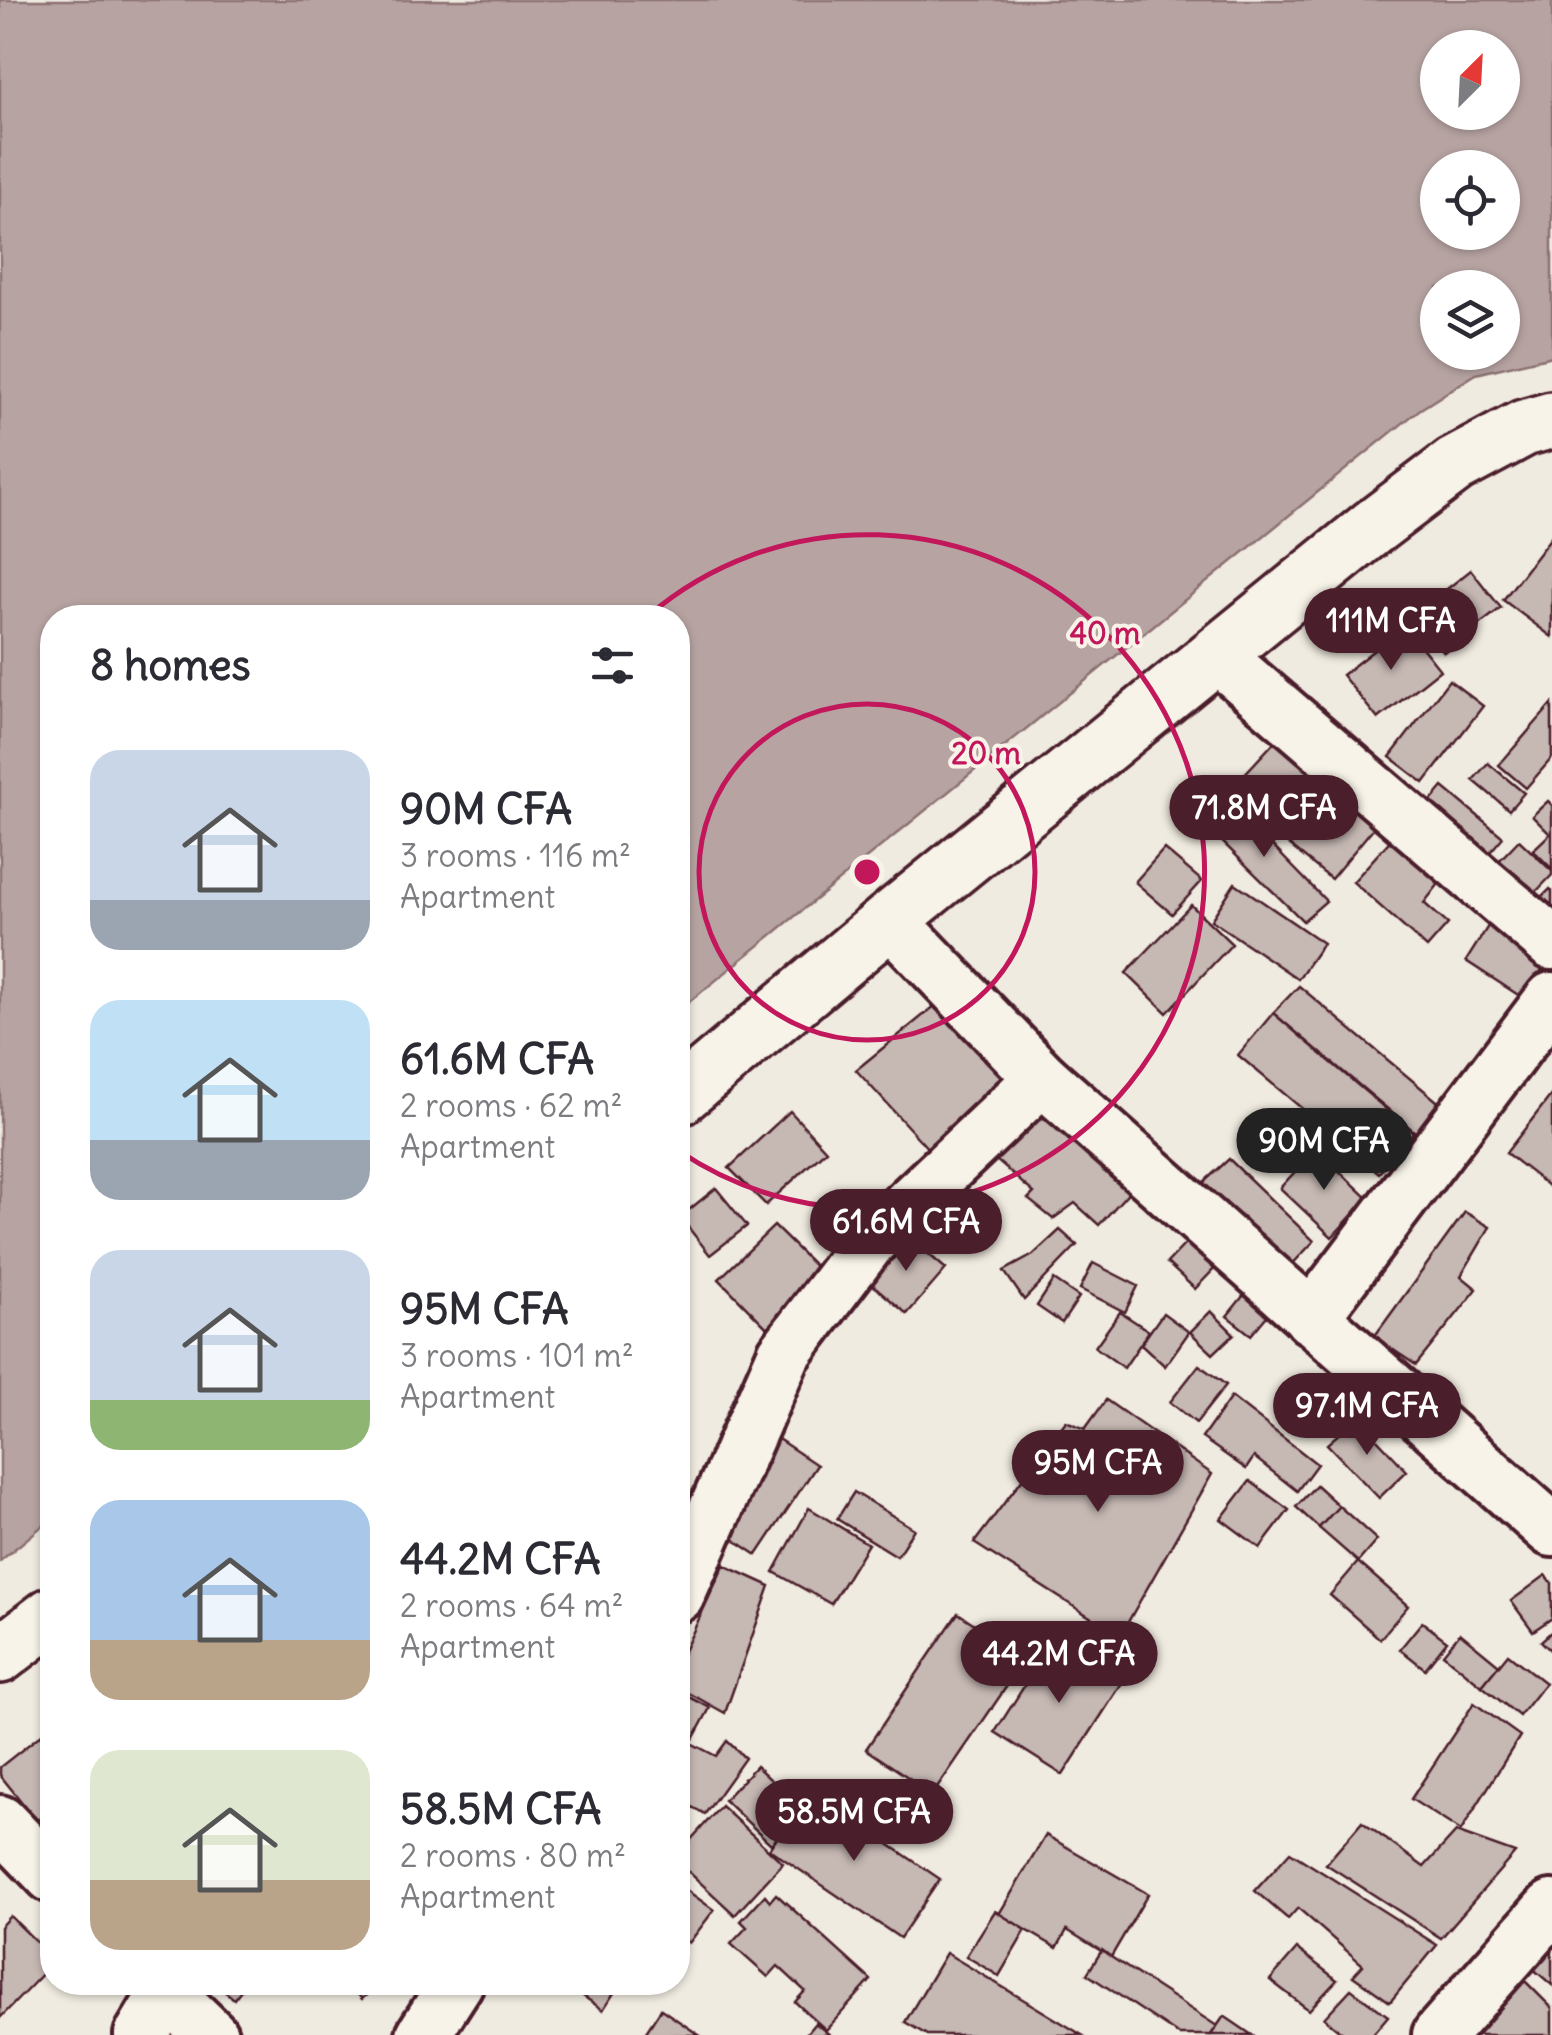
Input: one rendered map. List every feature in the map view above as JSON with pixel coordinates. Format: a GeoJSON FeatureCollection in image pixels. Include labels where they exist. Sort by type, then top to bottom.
{"type":"FeatureCollection","features":[{"type":"Feature","properties":{"kind":"highway"},"geometry":{"type":"LineString","coordinates":[[690,1088],[1372,528],[1455,465],[1524,428],[1552,420]]}},
{"type":"Feature","properties":{"kind":"highway"},"geometry":{"type":"LineString","coordinates":[[0,1655],[40,1624]]}},
{"type":"Feature","properties":{"kind":"street"},"geometry":{"type":"LineString","coordinates":[[1216,655],[1552,944]]}},
{"type":"Feature","properties":{"kind":"street"},"geometry":{"type":"LineString","coordinates":[[890,920],[1042,1078],[1552,1530]]}},
{"type":"Feature","properties":{"kind":"street"},"geometry":{"type":"LineString","coordinates":[[1311,1318],[1552,999]]}},
{"type":"Feature","properties":{"kind":"street"},"geometry":{"type":"LineString","coordinates":[[690,1568],[784,1354],[869,1242],[1042,1078]]}},
{"type":"Feature","properties":{"kind":"street"},"geometry":{"type":"LineString","coordinates":[[0,1822],[40,1864]]}},
{"type":"Feature","properties":{"kind":"street"},"geometry":{"type":"LineString","coordinates":[[1439,2035],[1552,1906]]}},
{"type":"Feature","properties":{"kind":"street"},"geometry":{"type":"LineString","coordinates":[[423,2035],[449,1995]]}},
{"type":"Feature","properties":{"kind":"street"},"geometry":{"type":"LineString","coordinates":[[154,2004],[211,2035]]}},
{"type":"Feature","properties":{"kind":"shaded area"},"geometry":{"type":"Polygon","coordinates":[[[0,0],[1552,0],[1552,356],[1520,364],[1520,270],[1420,270],[1420,370],[1493,370],[1476,374],[1419,410],[690,1001],[690,605],[40,605],[40,1528],[0,1561],[0,0]]]}},
{"type":"Feature","properties":{"kind":"building"},"geometry":{"type":"Polygon","coordinates":[[[1552,536],[1552,637],[1503,600],[1552,536]]]}},
{"type":"Feature","properties":{"kind":"building"},"geometry":{"type":"Polygon","coordinates":[[[1471,570],[1501,608],[1444,652],[1415,614],[1471,570]]]}},
{"type":"Feature","properties":{"kind":"building"},"geometry":{"type":"Polygon","coordinates":[[[1405,626],[1440,670],[1378,719],[1342,675],[1405,626]]]}},
{"type":"Feature","properties":{"kind":"building"},"geometry":{"type":"Polygon","coordinates":[[[1449,680],[1483,706],[1424,783],[1390,757],[1449,680]]]}},
{"type":"Feature","properties":{"kind":"building"},"geometry":{"type":"Polygon","coordinates":[[[1552,704],[1552,758],[1526,788],[1499,765],[1552,704]]]}},
{"type":"Feature","properties":{"kind":"building"},"geometry":{"type":"Polygon","coordinates":[[[1279,737],[1380,820],[1331,879],[1226,794],[1279,737]]]}},
{"type":"Feature","properties":{"kind":"building"},"geometry":{"type":"Polygon","coordinates":[[[1488,763],[1524,793],[1509,810],[1473,780],[1488,763]]]}},
{"type":"Feature","properties":{"kind":"building"},"geometry":{"type":"Polygon","coordinates":[[[1443,787],[1503,837],[1485,858],[1426,807],[1443,787]]]}},
{"type":"Feature","properties":{"kind":"building"},"geometry":{"type":"Polygon","coordinates":[[[1224,800],[1326,901],[1303,921],[1202,822],[1224,800]]]}},
{"type":"Feature","properties":{"kind":"building"},"geometry":{"type":"Polygon","coordinates":[[[1548,801],[1552,805],[1552,869],[1533,850],[1550,834],[1532,816],[1548,801]]]}},
{"type":"Feature","properties":{"kind":"building"},"geometry":{"type":"Polygon","coordinates":[[[1395,835],[1445,876],[1424,903],[1448,924],[1427,948],[1353,882],[1395,835]]]}},
{"type":"Feature","properties":{"kind":"building"},"geometry":{"type":"Polygon","coordinates":[[[1519,840],[1552,871],[1530,898],[1495,865],[1519,840]]]}},
{"type":"Feature","properties":{"kind":"building"},"geometry":{"type":"Polygon","coordinates":[[[1164,849],[1202,881],[1172,914],[1135,882],[1164,849]]]}},
{"type":"Feature","properties":{"kind":"building"},"geometry":{"type":"Polygon","coordinates":[[[1235,883],[1323,943],[1298,979],[1211,920],[1235,883]]]}},
{"type":"Feature","properties":{"kind":"building"},"geometry":{"type":"Polygon","coordinates":[[[1552,891],[1552,913],[1540,899],[1552,891]]]}},
{"type":"Feature","properties":{"kind":"building"},"geometry":{"type":"Polygon","coordinates":[[[1191,905],[1232,944],[1167,1013],[1126,973],[1191,905]]]}},
{"type":"Feature","properties":{"kind":"building"},"geometry":{"type":"Polygon","coordinates":[[[1490,923],[1548,961],[1523,998],[1466,961],[1490,923]]]}},
{"type":"Feature","properties":{"kind":"building"},"geometry":{"type":"Polygon","coordinates":[[[1299,986],[1443,1106],[1421,1137],[1273,1013],[1299,986]]]}},
{"type":"Feature","properties":{"kind":"building"},"geometry":{"type":"Polygon","coordinates":[[[947,996],[1015,1064],[930,1151],[856,1070],[947,996]]]}},
{"type":"Feature","properties":{"kind":"building"},"geometry":{"type":"Polygon","coordinates":[[[1273,1013],[1413,1132],[1379,1173],[1238,1055],[1273,1013]]]}},
{"type":"Feature","properties":{"kind":"building"},"geometry":{"type":"Polygon","coordinates":[[[1552,1094],[1552,1189],[1506,1153],[1552,1094]]]}},
{"type":"Feature","properties":{"kind":"building"},"geometry":{"type":"Polygon","coordinates":[[[1037,1099],[1134,1186],[1099,1225],[1075,1203],[1053,1219],[1028,1199],[1034,1193],[988,1153],[1037,1099]]]}},
{"type":"Feature","properties":{"kind":"building"},"geometry":{"type":"Polygon","coordinates":[[[790,1111],[826,1150],[766,1205],[729,1168],[790,1111]]]}},
{"type":"Feature","properties":{"kind":"building"},"geometry":{"type":"Polygon","coordinates":[[[1316,1149],[1368,1198],[1332,1237],[1280,1188],[1316,1149]]]}},
{"type":"Feature","properties":{"kind":"building"},"geometry":{"type":"Polygon","coordinates":[[[1229,1159],[1314,1241],[1285,1272],[1192,1193],[1229,1159]]]}},
{"type":"Feature","properties":{"kind":"building"},"geometry":{"type":"Polygon","coordinates":[[[716,1188],[747,1226],[710,1255],[690,1230],[690,1209],[716,1188]]]}},
{"type":"Feature","properties":{"kind":"building"},"geometry":{"type":"Polygon","coordinates":[[[842,1195],[861,1215],[849,1238],[825,1213],[842,1195]]]}},
{"type":"Feature","properties":{"kind":"building"},"geometry":{"type":"Polygon","coordinates":[[[1465,1212],[1490,1227],[1461,1276],[1477,1289],[1416,1365],[1374,1337],[1465,1212]]]}},
{"type":"Feature","properties":{"kind":"building"},"geometry":{"type":"Polygon","coordinates":[[[774,1226],[826,1277],[771,1332],[719,1279],[774,1226]]]}},
{"type":"Feature","properties":{"kind":"building"},"geometry":{"type":"Polygon","coordinates":[[[1060,1230],[1077,1245],[1024,1300],[1004,1271],[1033,1255],[1060,1230]]]}},
{"type":"Feature","properties":{"kind":"building"},"geometry":{"type":"Polygon","coordinates":[[[905,1234],[946,1269],[907,1314],[866,1279],[905,1234]]]}},
{"type":"Feature","properties":{"kind":"building"},"geometry":{"type":"Polygon","coordinates":[[[1189,1240],[1217,1266],[1195,1289],[1167,1263],[1189,1240]]]}},
{"type":"Feature","properties":{"kind":"building"},"geometry":{"type":"Polygon","coordinates":[[[1093,1263],[1138,1286],[1125,1312],[1080,1289],[1093,1263]]]}},
{"type":"Feature","properties":{"kind":"building"},"geometry":{"type":"Polygon","coordinates":[[[1054,1280],[1079,1297],[1062,1323],[1037,1306],[1054,1280]]]}},
{"type":"Feature","properties":{"kind":"building"},"geometry":{"type":"Polygon","coordinates":[[[1252,1285],[1276,1305],[1251,1335],[1227,1316],[1252,1285]]]}},
{"type":"Feature","properties":{"kind":"building"},"geometry":{"type":"Polygon","coordinates":[[[1211,1311],[1234,1334],[1213,1354],[1190,1332],[1211,1311]]]}},
{"type":"Feature","properties":{"kind":"building"},"geometry":{"type":"Polygon","coordinates":[[[1120,1312],[1149,1331],[1124,1368],[1095,1347],[1120,1312]]]}},
{"type":"Feature","properties":{"kind":"building"},"geometry":{"type":"Polygon","coordinates":[[[1163,1313],[1189,1332],[1165,1366],[1141,1344],[1163,1313]]]}},
{"type":"Feature","properties":{"kind":"building"},"geometry":{"type":"Polygon","coordinates":[[[1199,1365],[1226,1385],[1196,1423],[1170,1402],[1199,1365]]]}},
{"type":"Feature","properties":{"kind":"building"},"geometry":{"type":"Polygon","coordinates":[[[1358,1369],[1396,1412],[1375,1430],[1337,1388],[1358,1369]]]}},
{"type":"Feature","properties":{"kind":"building"},"geometry":{"type":"Polygon","coordinates":[[[1231,1397],[1317,1464],[1297,1491],[1254,1457],[1246,1469],[1202,1438],[1231,1397]]]}},
{"type":"Feature","properties":{"kind":"building"},"geometry":{"type":"Polygon","coordinates":[[[1106,1400],[1212,1474],[1120,1636],[974,1543],[1066,1421],[1085,1429],[1106,1400]]]}},
{"type":"Feature","properties":{"kind":"building"},"geometry":{"type":"Polygon","coordinates":[[[1357,1418],[1407,1471],[1379,1498],[1327,1444],[1357,1418]]]}},
{"type":"Feature","properties":{"kind":"building"},"geometry":{"type":"Polygon","coordinates":[[[775,1437],[817,1465],[757,1555],[715,1527],[775,1437]]]}},
{"type":"Feature","properties":{"kind":"building"},"geometry":{"type":"Polygon","coordinates":[[[1250,1481],[1289,1510],[1260,1548],[1221,1519],[1250,1481]]]}},
{"type":"Feature","properties":{"kind":"building"},"geometry":{"type":"Polygon","coordinates":[[[1316,1485],[1339,1506],[1319,1528],[1296,1507],[1316,1485]]]}},
{"type":"Feature","properties":{"kind":"building"},"geometry":{"type":"Polygon","coordinates":[[[854,1492],[914,1529],[897,1556],[837,1519],[854,1492]]]}},
{"type":"Feature","properties":{"kind":"building"},"geometry":{"type":"Polygon","coordinates":[[[1339,1506],[1377,1540],[1358,1562],[1319,1528],[1339,1506]]]}},
{"type":"Feature","properties":{"kind":"building"},"geometry":{"type":"Polygon","coordinates":[[[809,1508],[868,1544],[831,1604],[774,1572],[809,1508]]]}},
{"type":"Feature","properties":{"kind":"building"},"geometry":{"type":"Polygon","coordinates":[[[1358,1562],[1408,1606],[1380,1639],[1330,1595],[1358,1562]]]}},
{"type":"Feature","properties":{"kind":"building"},"geometry":{"type":"Polygon","coordinates":[[[724,1565],[770,1586],[725,1713],[690,1694],[690,1638],[724,1565]]]}},
{"type":"Feature","properties":{"kind":"building"},"geometry":{"type":"Polygon","coordinates":[[[1546,1575],[1552,1583],[1552,1618],[1533,1631],[1511,1601],[1546,1575]]]}},
{"type":"Feature","properties":{"kind":"building"},"geometry":{"type":"Polygon","coordinates":[[[958,1613],[1026,1658],[933,1794],[866,1749],[958,1613]]]}},
{"type":"Feature","properties":{"kind":"building"},"geometry":{"type":"Polygon","coordinates":[[[1422,1622],[1447,1641],[1425,1669],[1400,1649],[1422,1622]]]}},
{"type":"Feature","properties":{"kind":"building"},"geometry":{"type":"Polygon","coordinates":[[[1552,1631],[1552,1652],[1541,1641],[1552,1631]]]}},
{"type":"Feature","properties":{"kind":"building"},"geometry":{"type":"Polygon","coordinates":[[[1460,1633],[1499,1665],[1482,1686],[1443,1654],[1460,1633]]]}},
{"type":"Feature","properties":{"kind":"building"},"geometry":{"type":"Polygon","coordinates":[[[1056,1636],[1124,1680],[1063,1775],[995,1732],[1056,1636]]]}},
{"type":"Feature","properties":{"kind":"building"},"geometry":{"type":"Polygon","coordinates":[[[1508,1654],[1545,1683],[1519,1716],[1482,1686],[1508,1654]]]}},
{"type":"Feature","properties":{"kind":"building"},"geometry":{"type":"Polygon","coordinates":[[[690,1697],[710,1708],[691,1743],[716,1756],[727,1741],[745,1758],[705,1814],[690,1806],[690,1697]]]}},
{"type":"Feature","properties":{"kind":"building"},"geometry":{"type":"Polygon","coordinates":[[[1474,1703],[1520,1736],[1461,1831],[1411,1799],[1474,1703]]]}},
{"type":"Feature","properties":{"kind":"building"},"geometry":{"type":"Polygon","coordinates":[[[40,1735],[37,1821],[0,1775],[0,1767],[40,1735]]]}},
{"type":"Feature","properties":{"kind":"building"},"geometry":{"type":"Polygon","coordinates":[[[756,1766],[784,1792],[776,1801],[794,1818],[771,1844],[724,1800],[756,1766]]]}},
{"type":"Feature","properties":{"kind":"building"},"geometry":{"type":"Polygon","coordinates":[[[809,1790],[940,1879],[900,1938],[769,1849],[809,1790]]]}},
{"type":"Feature","properties":{"kind":"building"},"geometry":{"type":"Polygon","coordinates":[[[721,1806],[783,1863],[735,1915],[690,1873],[690,1841],[721,1806]]]}},
{"type":"Feature","properties":{"kind":"building"},"geometry":{"type":"Polygon","coordinates":[[[1362,1822],[1424,1867],[1456,1832],[1515,1853],[1441,1938],[1326,1864],[1362,1822]]]}},
{"type":"Feature","properties":{"kind":"building"},"geometry":{"type":"Polygon","coordinates":[[[1046,1835],[1148,1894],[1111,1957],[1067,1930],[1057,1948],[999,1914],[1046,1835]]]}},
{"type":"Feature","properties":{"kind":"building"},"geometry":{"type":"Polygon","coordinates":[[[1290,1852],[1437,1945],[1390,2002],[1353,1976],[1363,1965],[1298,1908],[1288,1919],[1255,1891],[1290,1852]]]}},
{"type":"Feature","properties":{"kind":"building"},"geometry":{"type":"Polygon","coordinates":[[[690,1893],[714,1910],[690,1942],[690,1893]]]}},
{"type":"Feature","properties":{"kind":"building"},"geometry":{"type":"Polygon","coordinates":[[[776,1894],[871,1980],[826,2030],[795,2002],[805,1991],[778,1966],[768,1977],[731,1944],[747,1927],[741,1921],[765,1895],[770,1901],[776,1894]]]}},
{"type":"Feature","properties":{"kind":"building"},"geometry":{"type":"Polygon","coordinates":[[[995,1911],[1026,1930],[999,1976],[966,1956],[995,1911]]]}},
{"type":"Feature","properties":{"kind":"building"},"geometry":{"type":"Polygon","coordinates":[[[10,1916],[40,1945],[40,1976],[0,2018],[0,1927],[10,1916]]]}},
{"type":"Feature","properties":{"kind":"building"},"geometry":{"type":"Polygon","coordinates":[[[1552,1942],[1552,1985],[1531,1967],[1552,1942]]]}},
{"type":"Feature","properties":{"kind":"building"},"geometry":{"type":"Polygon","coordinates":[[[1297,1949],[1337,1980],[1309,2010],[1270,1980],[1297,1949]]]}},
{"type":"Feature","properties":{"kind":"building"},"geometry":{"type":"Polygon","coordinates":[[[1102,1950],[1217,2026],[1211,2035],[1179,2035],[1087,1974],[1102,1950]]]}},
{"type":"Feature","properties":{"kind":"building"},"geometry":{"type":"Polygon","coordinates":[[[946,1953],[1082,2035],[927,2035],[905,2022],[946,1953]]]}},
{"type":"Feature","properties":{"kind":"building"},"geometry":{"type":"Polygon","coordinates":[[[1525,1981],[1552,2008],[1552,2035],[1470,2035],[1525,1981]]]}},
{"type":"Feature","properties":{"kind":"building"},"geometry":{"type":"Polygon","coordinates":[[[1351,1989],[1388,2016],[1372,2035],[1345,2035],[1324,2018],[1351,1989]]]}},
{"type":"Feature","properties":{"kind":"building"},"geometry":{"type":"Polygon","coordinates":[[[582,1995],[613,1995],[603,2010],[582,1995]]]}},
{"type":"Feature","properties":{"kind":"building"},"geometry":{"type":"Polygon","coordinates":[[[661,2009],[699,2035],[644,2035],[661,2009]]]}},
{"type":"Feature","properties":{"kind":"building"},"geometry":{"type":"Polygon","coordinates":[[[1224,2016],[1252,2035],[1211,2035],[1224,2016]]]}},
{"type":"Feature","properties":{"kind":"building"},"geometry":{"type":"Polygon","coordinates":[[[815,2023],[830,2035],[805,2035],[815,2023]]]}}]}
